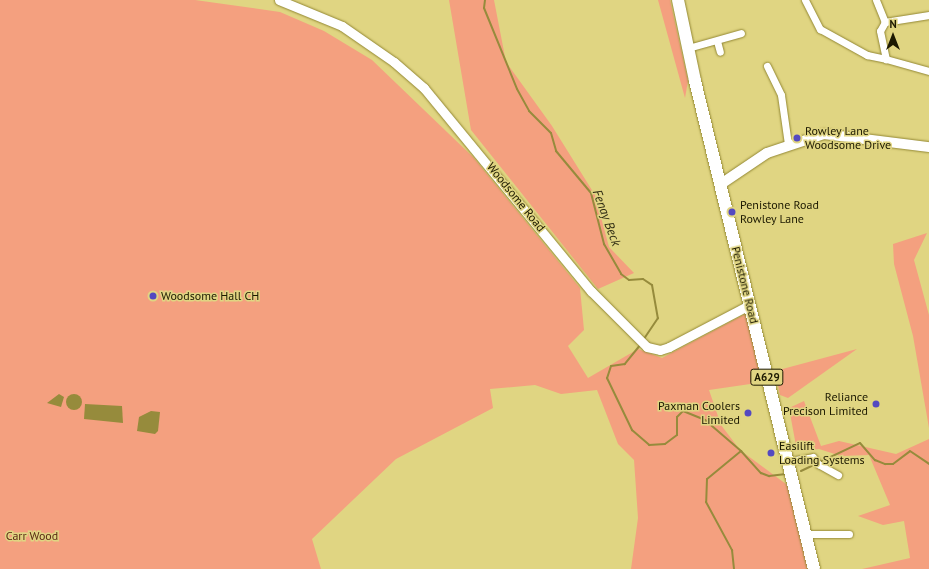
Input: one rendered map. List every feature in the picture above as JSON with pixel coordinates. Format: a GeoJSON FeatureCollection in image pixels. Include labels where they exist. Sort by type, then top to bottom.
{"type":"FeatureCollection","features":[{"type":"Feature","properties":{"kind":"highway","name":"Penistone Road"},"geometry":{"type":"LineString","coordinates":[[678,0],[749,305],[807,534],[814,569]]}},
{"type":"Feature","properties":{"kind":"main road"},"geometry":{"type":"LineString","coordinates":[[721,184],[767,153],[788,144],[824,134],[929,147]]}},
{"type":"Feature","properties":{"kind":"street","name":"Woodsome Road"},"geometry":{"type":"LineString","coordinates":[[279,0],[342,26],[389,58],[424,88],[591,291],[637,339],[647,347],[660,350],[670,347],[749,305]]}},
{"type":"Feature","properties":{"kind":"street"},"geometry":{"type":"LineString","coordinates":[[805,0],[820,29],[867,55],[929,71]]}},
{"type":"Feature","properties":{"kind":"street"},"geometry":{"type":"LineString","coordinates":[[876,0],[885,22],[880,32],[886,59]]}},
{"type":"Feature","properties":{"kind":"street"},"geometry":{"type":"LineString","coordinates":[[885,22],[929,15]]}},
{"type":"Feature","properties":{"kind":"street"},"geometry":{"type":"LineString","coordinates":[[688,48],[741,33]]}},
{"type":"Feature","properties":{"kind":"street"},"geometry":{"type":"LineString","coordinates":[[717,41],[720,52]]}},
{"type":"Feature","properties":{"kind":"street"},"geometry":{"type":"LineString","coordinates":[[767,66],[781,94],[788,144]]}},
{"type":"Feature","properties":{"kind":"street"},"geometry":{"type":"LineString","coordinates":[[789,461],[807,456],[813,457],[816,463],[838,475]]}},
{"type":"Feature","properties":{"kind":"street"},"geometry":{"type":"LineString","coordinates":[[807,534],[849,534]]}},
{"type":"Feature","properties":{"kind":"green space","name":"Carr Wood"},"geometry":{"type":"Polygon","coordinates":[[[0,0],[195,0],[280,12],[324,31],[372,60],[473,157],[580,288],[584,330],[568,346],[588,378],[638,349],[662,358],[747,313],[764,382],[709,390],[721,425],[740,450],[790,487],[809,569],[631,569],[638,518],[634,460],[618,444],[597,390],[561,394],[535,385],[490,389],[493,408],[396,459],[312,539],[321,569],[0,569],[0,0]]]}},
{"type":"Feature","properties":{"kind":"green space"},"geometry":{"type":"Polygon","coordinates":[[[449,0],[494,0],[506,62],[552,126],[595,195],[609,247],[634,273],[598,289],[471,130],[449,0]]]}},
{"type":"Feature","properties":{"kind":"green space"},"geometry":{"type":"Polygon","coordinates":[[[658,0],[670,0],[688,81],[685,98],[658,0]]]}},
{"type":"Feature","properties":{"kind":"green space"},"geometry":{"type":"Polygon","coordinates":[[[927,233],[914,260],[929,315],[929,428],[913,336],[894,264],[893,244],[927,233]]]}},
{"type":"Feature","properties":{"kind":"green space"},"geometry":{"type":"Polygon","coordinates":[[[857,349],[788,398],[780,395],[775,371],[857,349]]]}},
{"type":"Feature","properties":{"kind":"green space"},"geometry":{"type":"Polygon","coordinates":[[[804,401],[821,446],[839,441],[896,454],[929,439],[929,569],[862,569],[910,558],[904,521],[883,525],[858,516],[890,505],[869,455],[841,456],[819,449],[797,451],[789,408],[804,401]]]}},
{"type":"Feature","properties":{"kind":"shaded area"},"geometry":{"type":"Polygon","coordinates":[[[59,394],[64,397],[61,407],[47,403],[59,394]]]}},
{"type":"Feature","properties":{"kind":"shaded area"},"geometry":{"type":"Polygon","coordinates":[[[74,394],[81,399],[82,402],[77,409],[74,410],[67,405],[66,402],[71,395],[74,394]]]}},
{"type":"Feature","properties":{"kind":"shaded area"},"geometry":{"type":"Polygon","coordinates":[[[85,404],[122,406],[123,423],[84,419],[85,404]]]}},
{"type":"Feature","properties":{"kind":"shaded area"},"geometry":{"type":"Polygon","coordinates":[[[151,411],[160,412],[158,431],[155,434],[137,431],[139,417],[151,411]]]}},
{"type":"Feature","properties":{"kind":"waterway","name":"Fenay Beck"},"geometry":{"type":"LineString","coordinates":[[485,0],[484,8],[517,89],[529,111],[551,133],[556,151],[591,193],[604,244],[621,274],[629,280],[643,279],[652,285],[658,318],[644,339]]}},
{"type":"Feature","properties":{"kind":"waterway"},"geometry":{"type":"LineString","coordinates":[[641,344],[625,364],[611,366],[607,378],[632,430],[649,445],[665,444],[677,435],[677,417],[683,411],[705,420],[741,451],[707,479],[706,502],[732,550],[734,569]]}},
{"type":"Feature","properties":{"kind":"waterway"},"geometry":{"type":"LineString","coordinates":[[801,471],[860,443],[875,460],[885,464],[893,464],[910,451],[929,464]]}},
{"type":"Feature","properties":{"kind":"waterway"},"geometry":{"type":"LineString","coordinates":[[741,451],[761,473],[769,476],[786,474]]}},
{"type":"Feature","properties":{"kind":"place","name":"Rowley Lane Woodsome Drive"},"geometry":{"type":"Point","coordinates":[797,138]}},
{"type":"Feature","properties":{"kind":"place","name":"Penistone Road Rowley Lane"},"geometry":{"type":"Point","coordinates":[732,212]}},
{"type":"Feature","properties":{"kind":"place","name":"Woodsome Hall CH"},"geometry":{"type":"Point","coordinates":[153,296]}},
{"type":"Feature","properties":{"kind":"place","name":"Reliance Precison Limited"},"geometry":{"type":"Point","coordinates":[876,404]}},
{"type":"Feature","properties":{"kind":"place","name":"Paxman Coolers Limited"},"geometry":{"type":"Point","coordinates":[748,413]}},
{"type":"Feature","properties":{"kind":"place","name":"Easilift Loading Systems"},"geometry":{"type":"Point","coordinates":[771,453]}}]}
